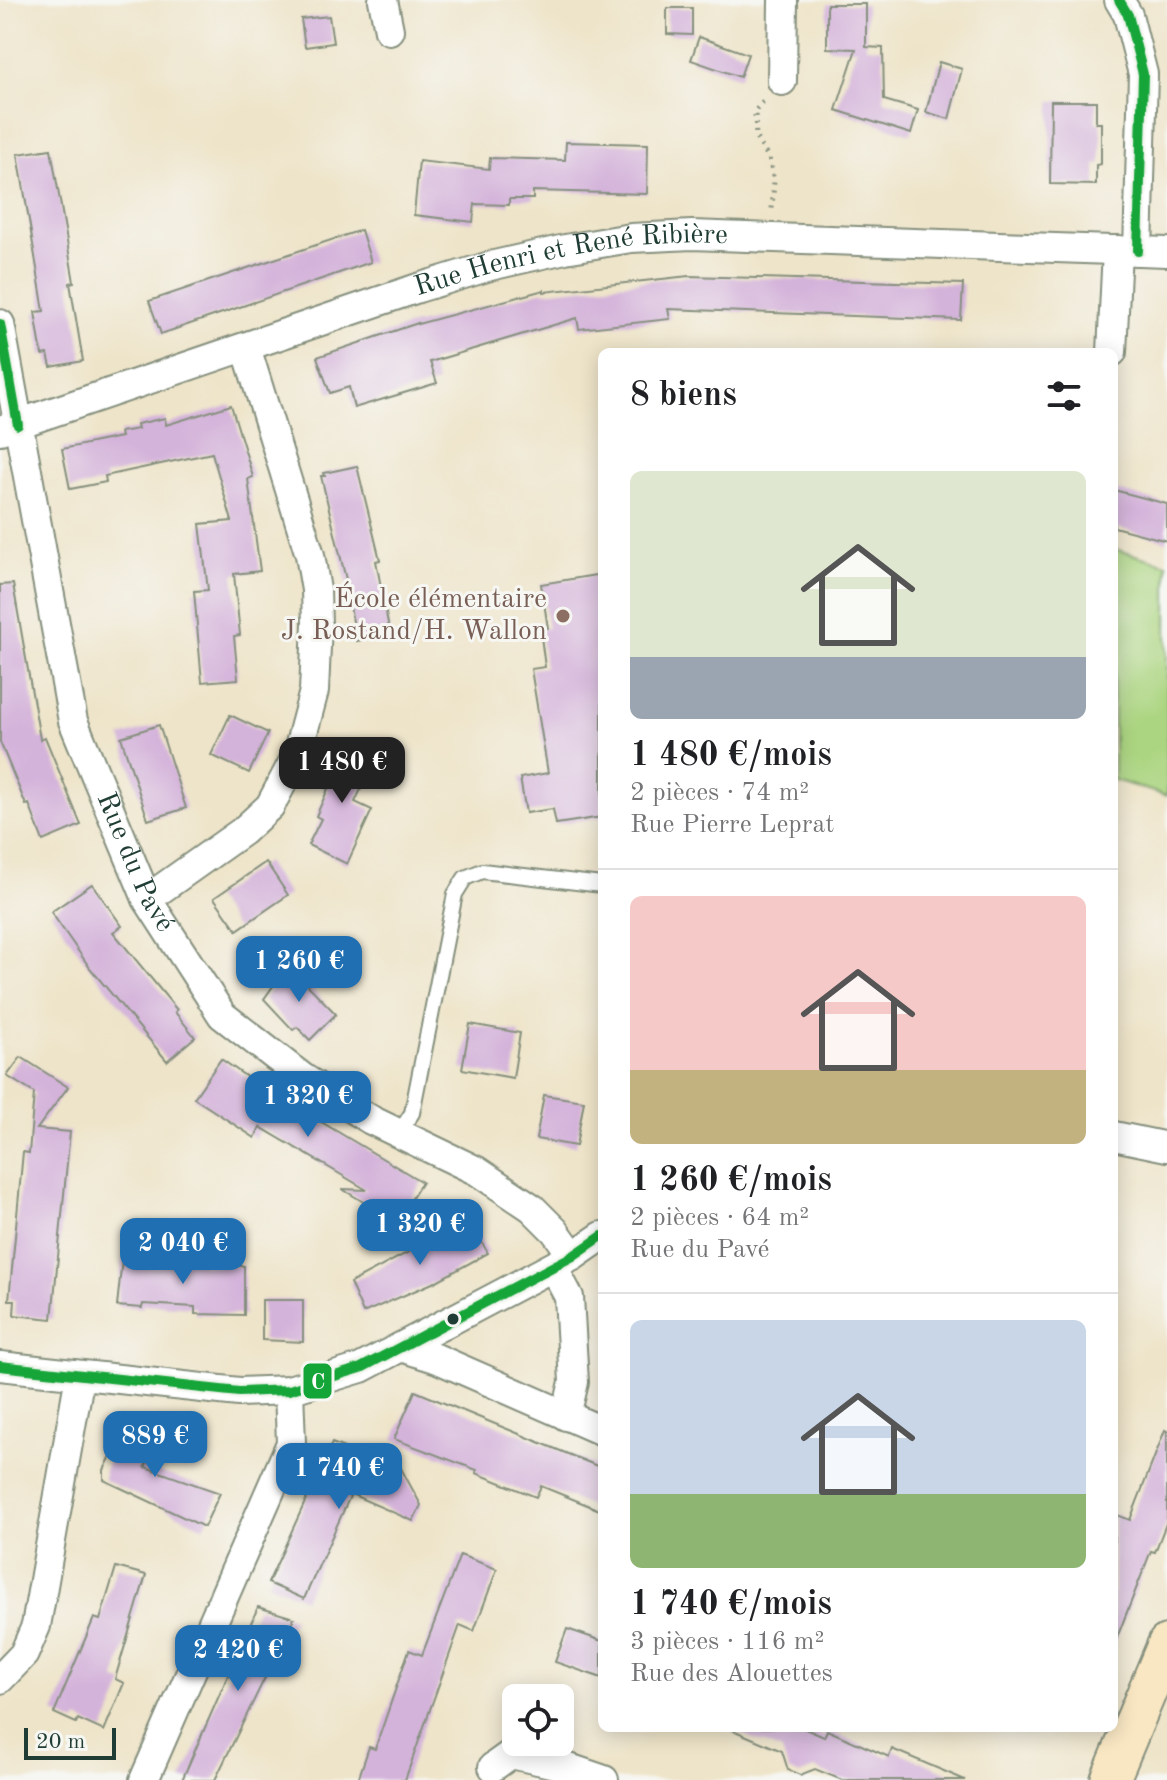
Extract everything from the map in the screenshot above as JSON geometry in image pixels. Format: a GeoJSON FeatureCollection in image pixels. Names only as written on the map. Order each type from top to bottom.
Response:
{"type":"FeatureCollection","features":[{"type":"Feature","properties":{"kind":"street"},"geometry":{"type":"LineString","coordinates":[[383,0],[389,30]]}},
{"type":"Feature","properties":{"kind":"street"},"geometry":{"type":"LineString","coordinates":[[782,81],[783,0]]}},
{"type":"Feature","properties":{"kind":"street"},"geometry":{"type":"LineString","coordinates":[[1113,348],[1128,251],[1143,74],[1128,15],[1119,0]]}},
{"type":"Feature","properties":{"kind":"street","name":"Rue Henri et René Ribière"},"geometry":{"type":"LineString","coordinates":[[9,428],[490,266],[631,238],[692,235],[1167,252]]}},
{"type":"Feature","properties":{"kind":"street","name":"Rue du Pavé"},"geometry":{"type":"LineString","coordinates":[[0,324],[9,428],[73,721],[147,899],[222,1015],[303,1078],[371,1120],[477,1171],[532,1208],[555,1231],[569,1297],[574,1382],[566,1416]]}},
{"type":"Feature","properties":{"kind":"street"},"geometry":{"type":"LineString","coordinates":[[147,899],[243,831],[270,806],[297,755],[314,691],[316,590],[310,555],[246,347]]}},
{"type":"Feature","properties":{"kind":"street"},"geometry":{"type":"LineString","coordinates":[[1118,1137],[1167,1147]]}},
{"type":"Feature","properties":{"kind":"street"},"geometry":{"type":"LineString","coordinates":[[0,1366],[239,1392],[289,1390],[361,1368],[563,1262],[598,1239]]}},
{"type":"Feature","properties":{"kind":"street"},"geometry":{"type":"LineString","coordinates":[[401,1347],[438,1359],[598,1429]]}},
{"type":"Feature","properties":{"kind":"street"},"geometry":{"type":"LineString","coordinates":[[0,1679],[24,1654],[36,1626],[80,1375]]}},
{"type":"Feature","properties":{"kind":"street"},"geometry":{"type":"LineString","coordinates":[[144,1780],[291,1443],[289,1390]]}},
{"type":"Feature","properties":{"kind":"street"},"geometry":{"type":"LineString","coordinates":[[1110,1780],[1167,1644]]}},
{"type":"Feature","properties":{"kind":"street"},"geometry":{"type":"LineString","coordinates":[[493,1767],[511,1754],[560,1765],[604,1780]]}},
{"type":"Feature","properties":{"kind":"lane"},"geometry":{"type":"LineString","coordinates":[[399,1133],[412,1113],[455,894],[465,878],[482,871],[598,885]]}},
{"type":"Feature","properties":{"kind":"path"},"geometry":{"type":"LineString","coordinates":[[765,237],[774,181],[769,158],[756,138],[755,111],[782,81]]}},
{"type":"Feature","properties":{"kind":"green space"},"geometry":{"type":"Polygon","coordinates":[[[1118,550],[1167,564],[1167,796],[1118,781],[1118,550]]]}},
{"type":"Feature","properties":{"kind":"building"},"geometry":{"type":"Polygon","coordinates":[[[827,4],[866,4],[866,47],[883,48],[884,100],[918,110],[911,134],[836,110],[856,49],[827,48],[827,4]]]}},
{"type":"Feature","properties":{"kind":"building"},"geometry":{"type":"Polygon","coordinates":[[[667,8],[692,8],[692,35],[667,34],[667,8]]]}},
{"type":"Feature","properties":{"kind":"building"},"geometry":{"type":"Polygon","coordinates":[[[329,16],[333,43],[305,47],[301,19],[329,16]]]}},
{"type":"Feature","properties":{"kind":"building"},"geometry":{"type":"Polygon","coordinates":[[[699,37],[748,54],[740,77],[691,60],[699,37]]]}},
{"type":"Feature","properties":{"kind":"building"},"geometry":{"type":"Polygon","coordinates":[[[939,62],[962,69],[949,119],[926,112],[939,62]]]}},
{"type":"Feature","properties":{"kind":"building"},"geometry":{"type":"Polygon","coordinates":[[[1051,101],[1096,101],[1096,123],[1101,123],[1101,164],[1096,165],[1096,185],[1050,184],[1051,101]]]}},
{"type":"Feature","properties":{"kind":"building"},"geometry":{"type":"Polygon","coordinates":[[[566,142],[648,144],[647,194],[533,191],[533,199],[509,199],[509,205],[475,204],[473,222],[414,215],[419,161],[489,169],[490,158],[565,160],[566,142]]]}},
{"type":"Feature","properties":{"kind":"building"},"geometry":{"type":"Polygon","coordinates":[[[51,149],[74,282],[70,283],[83,361],[51,367],[48,354],[42,355],[35,312],[44,311],[18,154],[51,149]]]}},
{"type":"Feature","properties":{"kind":"building"},"geometry":{"type":"Polygon","coordinates":[[[361,230],[371,262],[161,334],[149,301],[361,230]]]}},
{"type":"Feature","properties":{"kind":"building"},"geometry":{"type":"Polygon","coordinates":[[[689,276],[963,284],[961,320],[668,309],[670,319],[579,329],[577,318],[430,362],[437,383],[354,408],[349,387],[330,393],[317,357],[418,323],[544,290],[689,276]]]}},
{"type":"Feature","properties":{"kind":"building"},"geometry":{"type":"Polygon","coordinates":[[[231,405],[253,477],[248,479],[260,571],[234,574],[240,635],[234,636],[238,679],[202,682],[194,591],[208,590],[200,524],[232,521],[212,453],[105,476],[106,482],[70,489],[62,449],[121,437],[120,432],[138,429],[137,424],[165,418],[166,425],[231,405]]]}},
{"type":"Feature","properties":{"kind":"building"},"geometry":{"type":"Polygon","coordinates":[[[357,466],[380,560],[376,561],[390,634],[357,641],[350,596],[321,476],[357,466]]]}},
{"type":"Feature","properties":{"kind":"building"},"geometry":{"type":"Polygon","coordinates":[[[1118,491],[1167,504],[1167,541],[1118,528],[1118,491]]]}},
{"type":"Feature","properties":{"kind":"building"},"geometry":{"type":"Polygon","coordinates":[[[598,575],[598,818],[556,824],[553,809],[526,813],[520,778],[548,773],[531,669],[545,667],[540,629],[548,628],[541,584],[598,575]]]}},
{"type":"Feature","properties":{"kind":"building"},"geometry":{"type":"Polygon","coordinates":[[[13,584],[40,739],[45,737],[81,825],[43,841],[0,742],[0,585],[13,584]]]}},
{"type":"Feature","properties":{"kind":"building"},"geometry":{"type":"Polygon","coordinates":[[[230,715],[268,733],[249,773],[211,755],[230,715]]]}},
{"type":"Feature","properties":{"kind":"building"},"geometry":{"type":"Polygon","coordinates":[[[159,725],[186,808],[148,820],[121,737],[159,725]]]}},
{"type":"Feature","properties":{"kind":"building"},"geometry":{"type":"Polygon","coordinates":[[[336,744],[374,761],[355,802],[372,810],[347,864],[308,845],[321,819],[316,816],[328,789],[318,784],[336,744]]]}},
{"type":"Feature","properties":{"kind":"building"},"geometry":{"type":"Polygon","coordinates":[[[266,862],[288,895],[237,930],[214,898],[266,862]]]}},
{"type":"Feature","properties":{"kind":"building"},"geometry":{"type":"Polygon","coordinates":[[[92,884],[122,926],[113,932],[177,1010],[175,1012],[195,1037],[167,1061],[90,968],[51,912],[92,884]]]}},
{"type":"Feature","properties":{"kind":"building"},"geometry":{"type":"Polygon","coordinates":[[[288,965],[336,1014],[310,1040],[297,1027],[293,1030],[264,999],[288,965]]]}},
{"type":"Feature","properties":{"kind":"building"},"geometry":{"type":"Polygon","coordinates":[[[470,1024],[520,1033],[513,1078],[462,1069],[470,1024]]]}},
{"type":"Feature","properties":{"kind":"building"},"geometry":{"type":"Polygon","coordinates":[[[21,1057],[68,1087],[37,1129],[70,1132],[52,1319],[14,1315],[15,1300],[9,1300],[23,1152],[29,1153],[34,1093],[7,1076],[21,1057]]]}},
{"type":"Feature","properties":{"kind":"building"},"geometry":{"type":"Polygon","coordinates":[[[221,1059],[294,1110],[296,1107],[422,1182],[397,1222],[342,1189],[367,1190],[260,1127],[255,1138],[194,1098],[221,1059]]]}},
{"type":"Feature","properties":{"kind":"building"},"geometry":{"type":"Polygon","coordinates":[[[544,1095],[584,1101],[576,1146],[536,1139],[544,1095]]]}},
{"type":"Feature","properties":{"kind":"building"},"geometry":{"type":"Polygon","coordinates":[[[469,1220],[488,1253],[435,1282],[363,1313],[350,1283],[469,1220]]]}},
{"type":"Feature","properties":{"kind":"building"},"geometry":{"type":"Polygon","coordinates":[[[196,1255],[203,1265],[244,1266],[244,1315],[195,1314],[195,1307],[117,1306],[122,1259],[180,1265],[196,1255]]]}},
{"type":"Feature","properties":{"kind":"building"},"geometry":{"type":"Polygon","coordinates":[[[262,1300],[303,1300],[303,1342],[262,1340],[262,1300]]]}},
{"type":"Feature","properties":{"kind":"building"},"geometry":{"type":"Polygon","coordinates":[[[415,1391],[598,1466],[598,1509],[541,1486],[536,1497],[476,1473],[477,1470],[394,1439],[415,1391]]]}},
{"type":"Feature","properties":{"kind":"building"},"geometry":{"type":"Polygon","coordinates":[[[124,1423],[158,1439],[145,1467],[220,1493],[204,1527],[104,1480],[104,1470],[115,1448],[112,1447],[124,1423]]]}},
{"type":"Feature","properties":{"kind":"building"},"geometry":{"type":"Polygon","coordinates":[[[1165,1430],[1167,1521],[1155,1552],[1151,1551],[1118,1635],[1118,1516],[1130,1520],[1165,1430]]]}},
{"type":"Feature","properties":{"kind":"building"},"geometry":{"type":"Polygon","coordinates":[[[332,1443],[383,1464],[390,1448],[421,1505],[413,1521],[351,1494],[304,1599],[268,1583],[332,1443]]]}},
{"type":"Feature","properties":{"kind":"building"},"geometry":{"type":"Polygon","coordinates":[[[460,1555],[497,1569],[474,1631],[460,1625],[405,1780],[358,1780],[369,1747],[375,1749],[409,1650],[422,1655],[460,1555]]]}},
{"type":"Feature","properties":{"kind":"building"},"geometry":{"type":"Polygon","coordinates":[[[116,1567],[146,1575],[115,1679],[124,1683],[104,1731],[78,1719],[76,1723],[54,1713],[94,1618],[100,1620],[116,1567]]]}},
{"type":"Feature","properties":{"kind":"building"},"geometry":{"type":"Polygon","coordinates":[[[258,1607],[294,1618],[215,1780],[182,1780],[258,1607]]]}},
{"type":"Feature","properties":{"kind":"building"},"geometry":{"type":"Polygon","coordinates":[[[567,1629],[598,1640],[598,1677],[555,1662],[567,1629]]]}},
{"type":"Feature","properties":{"kind":"building"},"geometry":{"type":"Polygon","coordinates":[[[737,1732],[812,1732],[824,1737],[826,1732],[832,1732],[889,1757],[892,1749],[965,1780],[842,1780],[815,1769],[800,1775],[788,1770],[782,1751],[737,1732]]]}},
{"type":"Feature","properties":{"kind":"transit line","name":"C"},"geometry":{"type":"LineString","coordinates":[[1119,0],[1128,15],[1143,74],[1138,251]]}},
{"type":"Feature","properties":{"kind":"transit line","name":"C"},"geometry":{"type":"LineString","coordinates":[[0,324],[18,425]]}},
{"type":"Feature","properties":{"kind":"transit line","name":"C"},"geometry":{"type":"LineString","coordinates":[[0,1366],[239,1392],[289,1390],[361,1368],[573,1256],[598,1239]]}},
{"type":"Feature","properties":{"kind":"place","name":"École élémentaire J. Rostand/H. Wallon"},"geometry":{"type":"Point","coordinates":[563,616]}}]}
